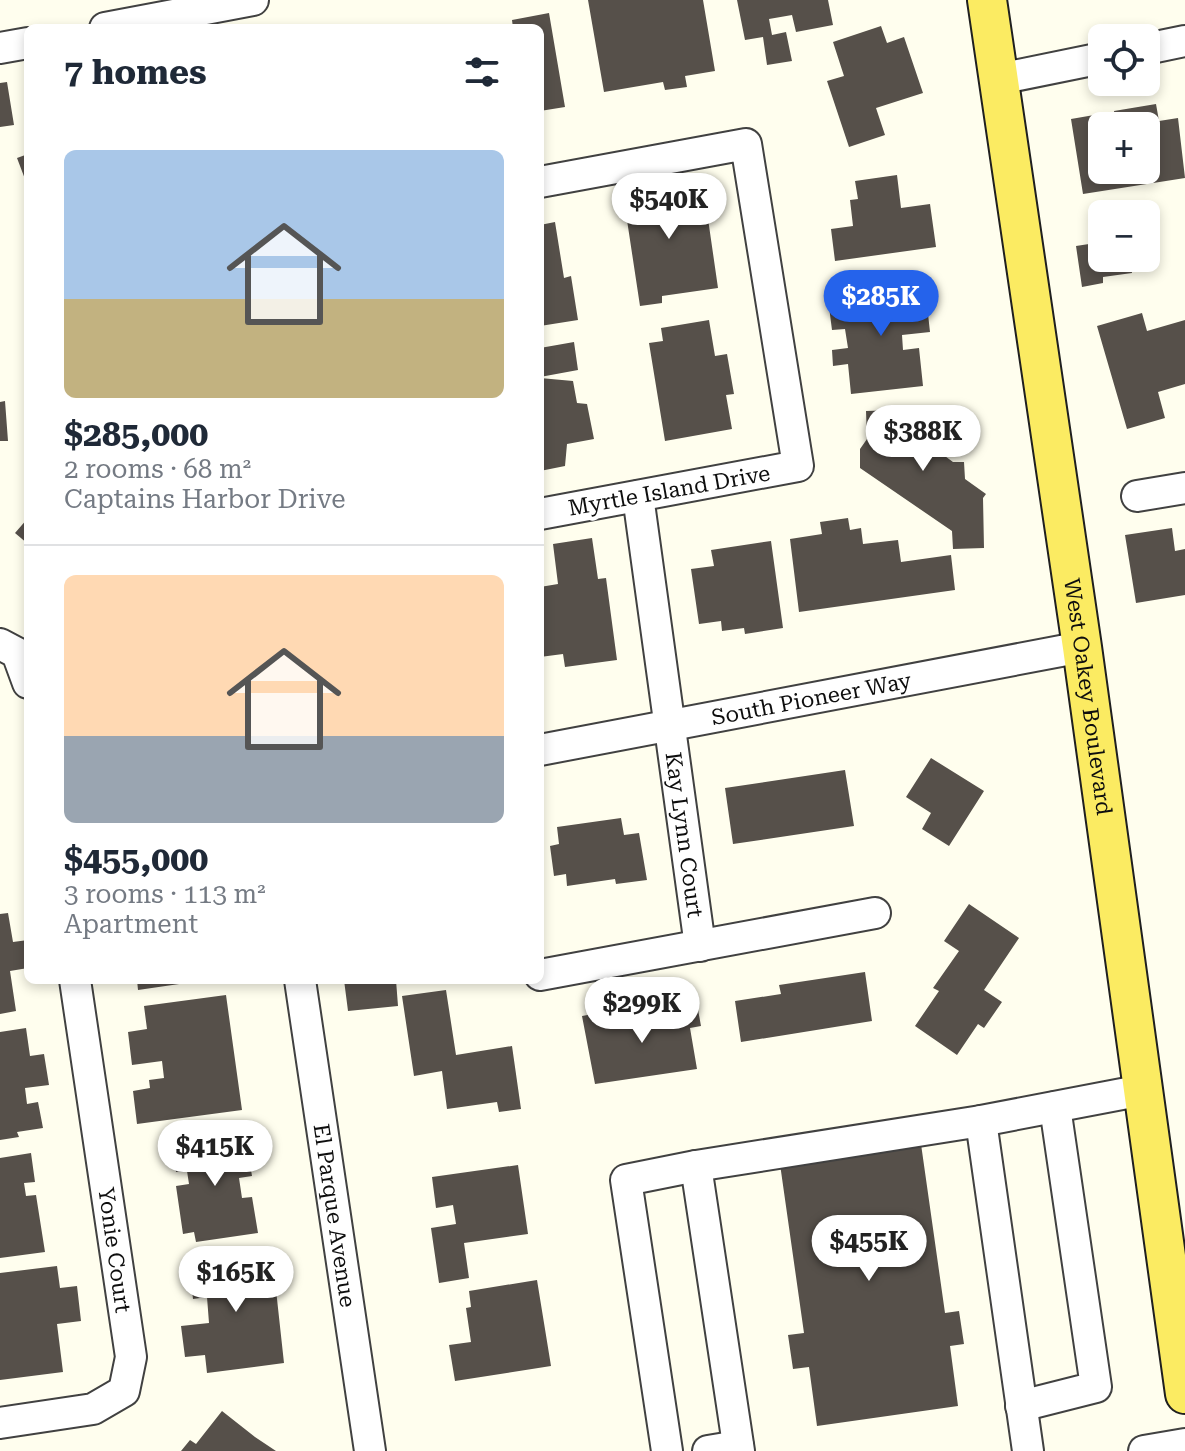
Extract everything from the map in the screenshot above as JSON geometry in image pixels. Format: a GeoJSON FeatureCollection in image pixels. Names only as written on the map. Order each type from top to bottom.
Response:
{"type":"FeatureCollection","features":[{"type":"Feature","properties":{"kind":"main road","name":"West Oakey Boulevard"},"geometry":{"type":"LineString","coordinates":[[987,0],[1082,647],[1185,1394]]}},
{"type":"Feature","properties":{"kind":"street"},"geometry":{"type":"LineString","coordinates":[[122,24],[253,0]]}},
{"type":"Feature","properties":{"kind":"street"},"geometry":{"type":"LineString","coordinates":[[1160,46],[1185,41]]}},
{"type":"Feature","properties":{"kind":"street"},"geometry":{"type":"LineString","coordinates":[[0,48],[24,44]]}},
{"type":"Feature","properties":{"kind":"street"},"geometry":{"type":"LineString","coordinates":[[999,79],[1088,61]]}},
{"type":"Feature","properties":{"kind":"street","name":"Myrtle Island Drive"},"geometry":{"type":"LineString","coordinates":[[544,181],[746,144],[798,466],[544,513]]}},
{"type":"Feature","properties":{"kind":"street"},"geometry":{"type":"LineString","coordinates":[[1137,496],[1185,488]]}},
{"type":"Feature","properties":{"kind":"street","name":"Kay Lynn Court"},"geometry":{"type":"LineString","coordinates":[[638,496],[700,946]]}},
{"type":"Feature","properties":{"kind":"street"},"geometry":{"type":"LineString","coordinates":[[0,644],[17,653],[24,672]]}},
{"type":"Feature","properties":{"kind":"street","name":"South Pioneer Way"},"geometry":{"type":"LineString","coordinates":[[544,749],[1082,647]]}},
{"type":"Feature","properties":{"kind":"street","name":"Kay Lynn Court"},"geometry":{"type":"LineString","coordinates":[[544,974],[875,913]]}},
{"type":"Feature","properties":{"kind":"street","name":"Yonie Court"},"geometry":{"type":"LineString","coordinates":[[0,1423],[93,1409],[124,1391],[131,1357],[76,984]]}},
{"type":"Feature","properties":{"kind":"street","name":"El Parque Avenue"},"geometry":{"type":"LineString","coordinates":[[301,984],[370,1451]]}},
{"type":"Feature","properties":{"kind":"street"},"geometry":{"type":"LineString","coordinates":[[667,1451],[626,1180],[981,1121],[1143,1090]]}},
{"type":"Feature","properties":{"kind":"street"},"geometry":{"type":"LineString","coordinates":[[1021,1406],[1096,1387],[1055,1107]]}},
{"type":"Feature","properties":{"kind":"street"},"geometry":{"type":"LineString","coordinates":[[981,1121],[1028,1451]]}},
{"type":"Feature","properties":{"kind":"street"},"geometry":{"type":"LineString","coordinates":[[696,1166],[738,1448],[708,1451]]}},
{"type":"Feature","properties":{"kind":"street"},"geometry":{"type":"LineString","coordinates":[[1144,1451],[1185,1444]]}},
{"type":"Feature","properties":{"kind":"building"},"geometry":{"type":"Polygon","coordinates":[[[588,0],[703,0],[715,71],[685,76],[687,87],[665,90],[663,82],[604,92],[588,0]]]}},
{"type":"Feature","properties":{"kind":"building"},"geometry":{"type":"Polygon","coordinates":[[[737,0],[828,0],[833,25],[796,32],[792,15],[769,19],[772,35],[786,32],[792,61],[767,65],[763,37],[745,40],[737,0]]]}},
{"type":"Feature","properties":{"kind":"building"},"geometry":{"type":"Polygon","coordinates":[[[549,13],[565,107],[544,110],[544,24],[512,24],[512,20],[549,13]]]}},
{"type":"Feature","properties":{"kind":"building"},"geometry":{"type":"Polygon","coordinates":[[[881,26],[887,43],[904,37],[923,93],[876,108],[885,135],[849,147],[827,81],[844,76],[833,42],[881,26]]]}},
{"type":"Feature","properties":{"kind":"building"},"geometry":{"type":"Polygon","coordinates":[[[7,82],[14,125],[0,127],[0,83],[7,82]]]}},
{"type":"Feature","properties":{"kind":"building"},"geometry":{"type":"Polygon","coordinates":[[[1156,104],[1157,112],[1114,112],[1156,104]]]}},
{"type":"Feature","properties":{"kind":"building"},"geometry":{"type":"Polygon","coordinates":[[[1088,116],[1088,184],[1147,184],[1083,194],[1071,119],[1088,116]]]}},
{"type":"Feature","properties":{"kind":"building"},"geometry":{"type":"Polygon","coordinates":[[[1178,118],[1185,178],[1160,182],[1160,121],[1178,118]]]}},
{"type":"Feature","properties":{"kind":"building"},"geometry":{"type":"Polygon","coordinates":[[[24,155],[24,176],[17,158],[24,155]]]}},
{"type":"Feature","properties":{"kind":"building"},"geometry":{"type":"Polygon","coordinates":[[[897,175],[901,208],[930,204],[936,247],[835,261],[831,229],[853,226],[850,200],[858,199],[855,181],[897,175]]]}},
{"type":"Feature","properties":{"kind":"building"},"geometry":{"type":"Polygon","coordinates":[[[670,180],[673,196],[704,191],[718,288],[662,296],[662,303],[640,306],[622,187],[670,180]]]}},
{"type":"Feature","properties":{"kind":"building"},"geometry":{"type":"Polygon","coordinates":[[[555,222],[564,278],[571,276],[578,320],[544,325],[544,224],[555,222]]]}},
{"type":"Feature","properties":{"kind":"building"},"geometry":{"type":"Polygon","coordinates":[[[1088,244],[1088,272],[1132,273],[1103,277],[1103,283],[1082,287],[1076,246],[1088,244]]]}},
{"type":"Feature","properties":{"kind":"building"},"geometry":{"type":"Polygon","coordinates":[[[925,287],[930,332],[902,335],[903,350],[919,348],[923,386],[851,394],[848,364],[833,366],[832,350],[848,348],[845,329],[832,330],[828,299],[925,287]]]}},
{"type":"Feature","properties":{"kind":"building"},"geometry":{"type":"Polygon","coordinates":[[[1142,313],[1147,331],[1185,320],[1185,384],[1158,392],[1165,418],[1127,429],[1097,326],[1142,313]]]}},
{"type":"Feature","properties":{"kind":"building"},"geometry":{"type":"Polygon","coordinates":[[[709,320],[715,356],[727,354],[734,394],[726,395],[732,429],[665,441],[649,343],[663,341],[661,328],[709,320]]]}},
{"type":"Feature","properties":{"kind":"building"},"geometry":{"type":"Polygon","coordinates":[[[574,342],[578,370],[544,376],[544,347],[574,342]]]}},
{"type":"Feature","properties":{"kind":"building"},"geometry":{"type":"Polygon","coordinates":[[[544,378],[573,381],[577,403],[587,404],[594,439],[567,444],[565,466],[544,470],[544,378]]]}},
{"type":"Feature","properties":{"kind":"building"},"geometry":{"type":"Polygon","coordinates":[[[5,401],[8,441],[0,441],[0,402],[5,401]]]}},
{"type":"Feature","properties":{"kind":"building"},"geometry":{"type":"Polygon","coordinates":[[[930,409],[930,435],[920,449],[934,448],[953,462],[964,462],[965,479],[986,494],[983,498],[984,548],[953,549],[952,531],[860,468],[860,449],[867,439],[866,411],[930,409]]]}},
{"type":"Feature","properties":{"kind":"building"},"geometry":{"type":"Polygon","coordinates":[[[848,518],[850,530],[861,528],[863,544],[898,540],[901,562],[951,555],[955,590],[799,612],[790,539],[822,534],[820,522],[848,518]]]}},
{"type":"Feature","properties":{"kind":"building"},"geometry":{"type":"Polygon","coordinates":[[[24,523],[24,541],[15,533],[24,523]]]}},
{"type":"Feature","properties":{"kind":"building"},"geometry":{"type":"Polygon","coordinates":[[[1172,528],[1175,551],[1185,549],[1185,595],[1136,603],[1125,535],[1172,528]]]}},
{"type":"Feature","properties":{"kind":"building"},"geometry":{"type":"Polygon","coordinates":[[[592,538],[598,579],[606,578],[617,660],[565,667],[563,654],[544,656],[544,586],[558,584],[553,544],[592,538]]]}},
{"type":"Feature","properties":{"kind":"building"},"geometry":{"type":"Polygon","coordinates":[[[771,541],[783,628],[745,634],[744,628],[722,631],[721,621],[699,624],[691,569],[714,566],[711,550],[771,541]]]}},
{"type":"Feature","properties":{"kind":"building"},"geometry":{"type":"Polygon","coordinates":[[[931,758],[984,791],[949,846],[922,829],[931,813],[906,797],[931,758]]]}},
{"type":"Feature","properties":{"kind":"building"},"geometry":{"type":"Polygon","coordinates":[[[845,770],[854,826],[733,844],[725,788],[845,770]]]}},
{"type":"Feature","properties":{"kind":"building"},"geometry":{"type":"Polygon","coordinates":[[[621,818],[624,835],[639,833],[647,880],[616,884],[615,879],[567,886],[566,874],[554,876],[550,846],[559,844],[557,827],[621,818]]]}},
{"type":"Feature","properties":{"kind":"building"},"geometry":{"type":"Polygon","coordinates":[[[969,904],[1019,938],[984,990],[1002,1002],[984,1028],[978,1024],[957,1055],[915,1026],[939,991],[933,988],[959,951],[944,941],[969,904]]]}},
{"type":"Feature","properties":{"kind":"building"},"geometry":{"type":"Polygon","coordinates":[[[8,913],[13,942],[24,941],[24,969],[10,971],[16,1011],[0,1014],[0,914],[8,913]]]}},
{"type":"Feature","properties":{"kind":"building"},"geometry":{"type":"Polygon","coordinates":[[[865,972],[872,1021],[741,1042],[735,1001],[781,994],[779,985],[865,972]]]}},
{"type":"Feature","properties":{"kind":"building"},"geometry":{"type":"Polygon","coordinates":[[[137,984],[179,984],[138,990],[137,984]]]}},
{"type":"Feature","properties":{"kind":"building"},"geometry":{"type":"Polygon","coordinates":[[[345,984],[396,984],[398,1006],[348,1011],[345,984]]]}},
{"type":"Feature","properties":{"kind":"building"},"geometry":{"type":"Polygon","coordinates":[[[446,990],[456,1055],[512,1046],[521,1109],[499,1112],[497,1102],[447,1109],[442,1071],[414,1076],[402,996],[446,990]]]}},
{"type":"Feature","properties":{"kind":"building"},"geometry":{"type":"Polygon","coordinates":[[[226,995],[242,1110],[137,1124],[133,1091],[150,1088],[149,1080],[164,1078],[162,1061],[132,1065],[128,1032],[147,1029],[144,1006],[226,995]]]}},
{"type":"Feature","properties":{"kind":"building"},"geometry":{"type":"Polygon","coordinates":[[[697,1004],[701,1026],[690,1028],[697,1069],[595,1084],[582,1016],[604,1012],[607,1026],[661,1016],[661,1010],[697,1004]]]}},
{"type":"Feature","properties":{"kind":"building"},"geometry":{"type":"Polygon","coordinates":[[[26,1028],[30,1056],[44,1054],[49,1085],[25,1088],[27,1104],[38,1102],[43,1128],[17,1132],[19,1137],[0,1140],[0,1032],[26,1028]]]}},
{"type":"Feature","properties":{"kind":"building"},"geometry":{"type":"Polygon","coordinates":[[[245,1133],[252,1176],[239,1178],[242,1198],[252,1197],[258,1233],[196,1242],[194,1232],[183,1234],[176,1186],[189,1184],[187,1171],[176,1172],[172,1143],[245,1133]]]}},
{"type":"Feature","properties":{"kind":"building"},"geometry":{"type":"Polygon","coordinates":[[[920,1137],[945,1313],[959,1311],[964,1344],[950,1346],[958,1406],[817,1426],[809,1367],[793,1369],[788,1335],[804,1333],[779,1157],[920,1137]]]}},
{"type":"Feature","properties":{"kind":"building"},"geometry":{"type":"Polygon","coordinates":[[[31,1153],[35,1182],[24,1183],[26,1196],[36,1195],[45,1252],[0,1258],[0,1158],[31,1153]]]}},
{"type":"Feature","properties":{"kind":"building"},"geometry":{"type":"Polygon","coordinates":[[[518,1165],[528,1234],[464,1243],[469,1278],[439,1283],[431,1228],[456,1224],[453,1205],[436,1208],[432,1177],[518,1165]]]}},
{"type":"Feature","properties":{"kind":"building"},"geometry":{"type":"Polygon","coordinates":[[[272,1253],[284,1363],[207,1373],[205,1355],[185,1357],[181,1326],[209,1323],[207,1297],[193,1299],[189,1263],[272,1253]]]}},
{"type":"Feature","properties":{"kind":"building"},"geometry":{"type":"Polygon","coordinates":[[[57,1266],[60,1288],[77,1286],[81,1321],[57,1324],[63,1372],[0,1380],[0,1273],[57,1266]]]}},
{"type":"Feature","properties":{"kind":"building"},"geometry":{"type":"Polygon","coordinates":[[[537,1280],[551,1366],[455,1381],[449,1345],[471,1342],[466,1308],[471,1307],[469,1291],[537,1280]]]}},
{"type":"Feature","properties":{"kind":"building"},"geometry":{"type":"Polygon","coordinates":[[[222,1411],[276,1451],[181,1451],[190,1440],[196,1444],[222,1411]]]}}]}
